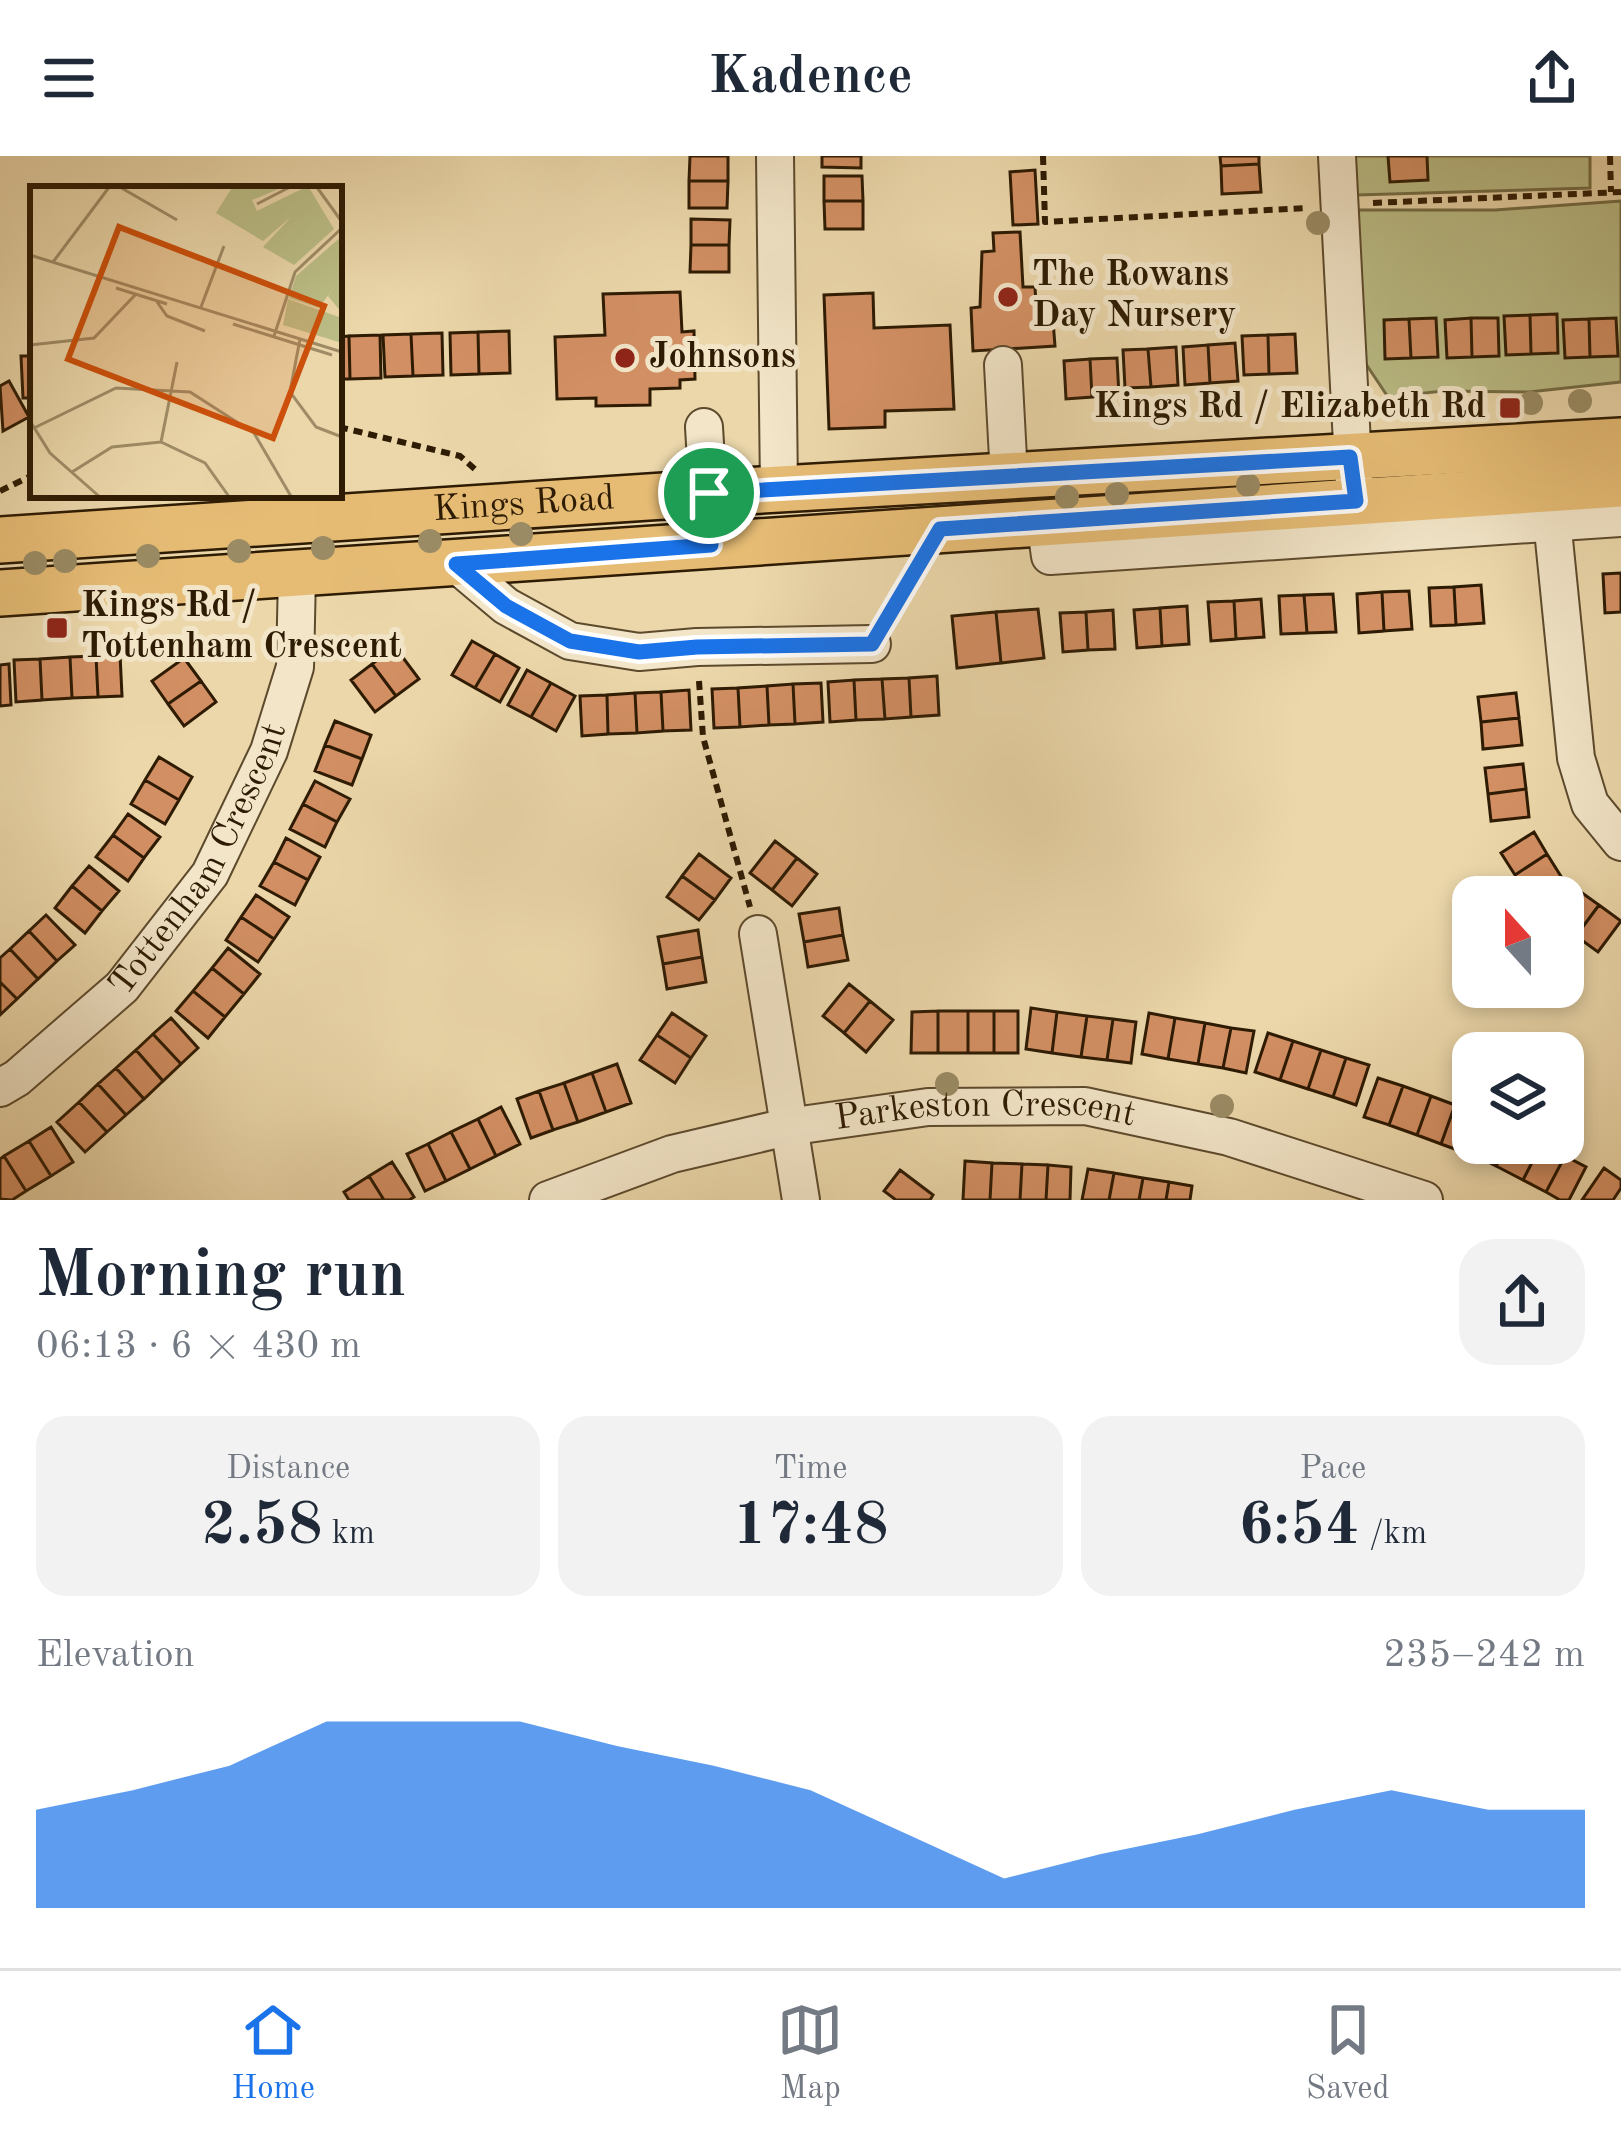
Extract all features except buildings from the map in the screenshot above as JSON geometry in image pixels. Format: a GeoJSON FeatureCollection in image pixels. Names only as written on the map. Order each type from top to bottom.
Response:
{"type":"FeatureCollection","features":[{"type":"Feature","properties":{"kind":"main road","name":"Kings Road"},"geometry":{"type":"LineString","coordinates":[[1549,485],[1621,440]]}},
{"type":"Feature","properties":{"kind":"main road","name":"Kings Road"},"geometry":{"type":"LineString","coordinates":[[0,540],[1010,477],[1621,484]]}},
{"type":"Feature","properties":{"kind":"main road","name":"Kings Road"},"geometry":{"type":"LineString","coordinates":[[0,593],[1046,521],[1353,479]]}},
{"type":"Feature","properties":{"kind":"street"},"geometry":{"type":"LineString","coordinates":[[775,156],[779,489]]}},
{"type":"Feature","properties":{"kind":"street"},"geometry":{"type":"LineString","coordinates":[[1337,156],[1353,479]]}},
{"type":"Feature","properties":{"kind":"street"},"geometry":{"type":"LineString","coordinates":[[1003,365],[1010,477]]}},
{"type":"Feature","properties":{"kind":"street"},"geometry":{"type":"LineString","coordinates":[[704,427],[711,545]]}},
{"type":"Feature","properties":{"kind":"street"},"geometry":{"type":"LineString","coordinates":[[1549,485],[1576,758],[1590,804],[1621,842]]}},
{"type":"Feature","properties":{"kind":"street","name":"Kings Road"},"geometry":{"type":"LineString","coordinates":[[1046,521],[1050,556],[1549,485],[1621,518]]}},
{"type":"Feature","properties":{"kind":"street","name":"Kings Road"},"geometry":{"type":"LineString","coordinates":[[456,564],[506,606],[570,641],[639,652],[872,644]]}},
{"type":"Feature","properties":{"kind":"street","name":"Tottenham Crescent"},"geometry":{"type":"LineString","coordinates":[[0,1088],[122,987],[210,874],[269,752],[295,667],[297,575]]}},
{"type":"Feature","properties":{"kind":"street"},"geometry":{"type":"LineString","coordinates":[[758,934],[801,1200]]}},
{"type":"Feature","properties":{"kind":"street","name":"Parkeston Crescent"},"geometry":{"type":"LineString","coordinates":[[548,1200],[672,1154],[787,1127],[928,1107],[1085,1106],[1229,1137],[1424,1200]]}},
{"type":"Feature","properties":{"kind":"path"},"geometry":{"type":"LineString","coordinates":[[1043,156],[1046,222],[1616,192],[1610,156]]}},
{"type":"Feature","properties":{"kind":"path"},"geometry":{"type":"LineString","coordinates":[[342,428],[460,456]]}},
{"type":"Feature","properties":{"kind":"path"},"geometry":{"type":"LineString","coordinates":[[0,491],[30,476]]}},
{"type":"Feature","properties":{"kind":"path"},"geometry":{"type":"LineString","coordinates":[[872,644],[940,529]]}},
{"type":"Feature","properties":{"kind":"path"},"geometry":{"type":"LineString","coordinates":[[697,647],[703,737],[758,934]]}},
{"type":"Feature","properties":{"kind":"green space"},"geometry":{"type":"Polygon","coordinates":[[[1355,156],[1590,156],[1590,188],[1357,195],[1355,156]]]}},
{"type":"Feature","properties":{"kind":"green space"},"geometry":{"type":"Polygon","coordinates":[[[1621,201],[1621,382],[1529,392],[1443,391],[1388,397],[1362,358],[1354,210],[1495,210],[1621,201]]]}},
{"type":"Feature","properties":{"kind":"place","name":"The Rowans Day Nursery"},"geometry":{"type":"Point","coordinates":[1008,297]}},
{"type":"Feature","properties":{"kind":"place","name":"Johnsons"},"geometry":{"type":"Point","coordinates":[625,358]}},
{"type":"Feature","properties":{"kind":"place","name":"Kings Rd / Elizabeth Rd"},"geometry":{"type":"Point","coordinates":[1510,408]}},
{"type":"Feature","properties":{"kind":"place","name":"Kings Rd / Tottenham Crescent"},"geometry":{"type":"Point","coordinates":[57,628]}},
{"type":"Feature","properties":{"kind":"route"},"geometry":{"type":"LineString","coordinates":[[1350,457],[1356,501],[940,529],[872,644],[639,652],[570,641],[506,606],[456,564],[711,545],[709,493],[1350,457]]}}]}
